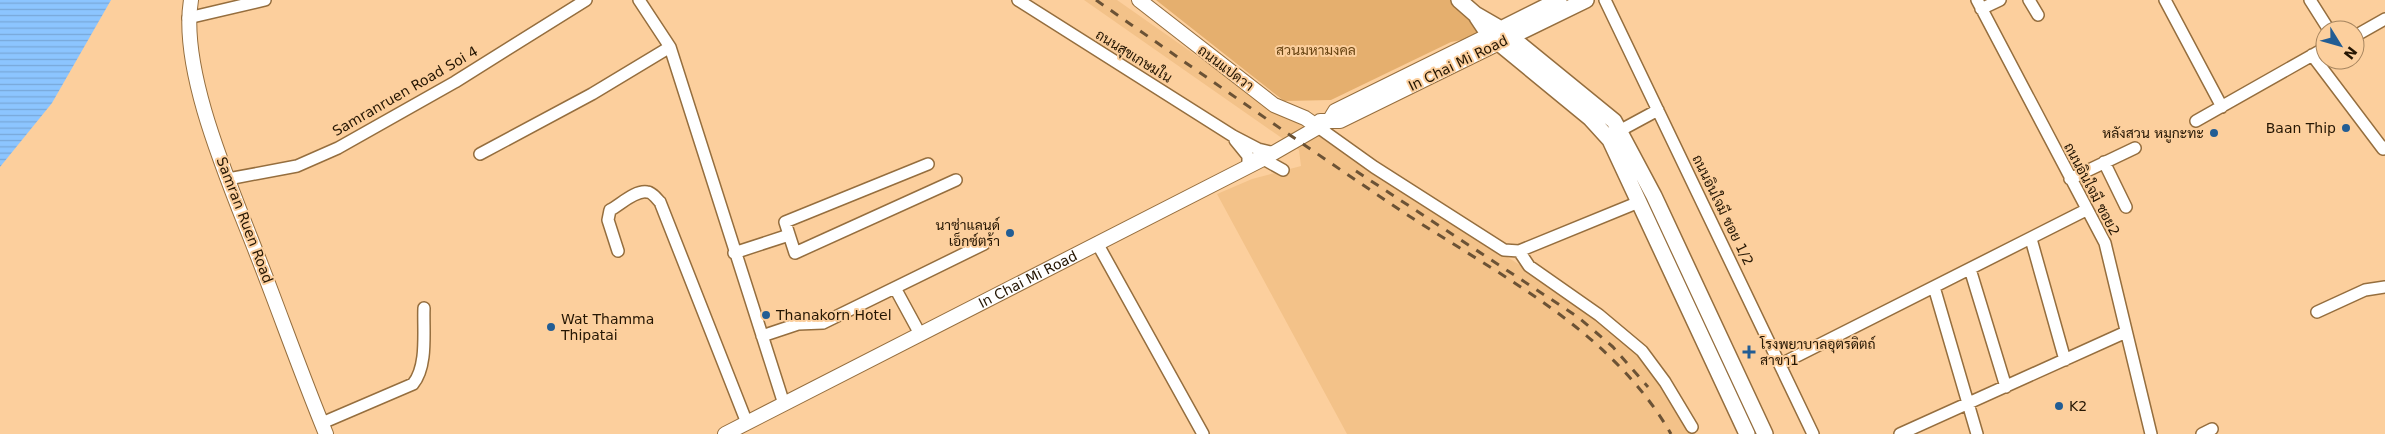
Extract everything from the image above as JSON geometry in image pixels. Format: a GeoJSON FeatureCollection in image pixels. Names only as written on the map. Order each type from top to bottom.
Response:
{"type":"FeatureCollection","features":[{"type":"Feature","properties":{"kind":"main road"},"geometry":{"type":"LineString","coordinates":[[1459,0],[1604,132],[1639,202],[1747,434]]}},
{"type":"Feature","properties":{"kind":"main road","name":"In Chai Mi Road"},"geometry":{"type":"LineString","coordinates":[[1500,36],[1559,0]]}},
{"type":"Feature","properties":{"kind":"main road","name":"In Chai Mi Road"},"geometry":{"type":"LineString","coordinates":[[1500,36],[1586,0]]}},
{"type":"Feature","properties":{"kind":"main road"},"geometry":{"type":"LineString","coordinates":[[1500,36],[1608,114],[1621,130],[1765,434]]}},
{"type":"Feature","properties":{"kind":"street","name":"Samran Ruen Road"},"geometry":{"type":"LineString","coordinates":[[191,0],[188,18],[197,83],[228,178],[324,428]]}},
{"type":"Feature","properties":{"kind":"street"},"geometry":{"type":"LineString","coordinates":[[188,18],[265,0]]}},
{"type":"Feature","properties":{"kind":"street","name":"Samranruen Road Soi 4"},"geometry":{"type":"LineString","coordinates":[[228,178],[297,166],[338,148],[455,82],[586,0]]}},
{"type":"Feature","properties":{"kind":"street"},"geometry":{"type":"LineString","coordinates":[[639,0],[670,48],[784,404]]}},
{"type":"Feature","properties":{"kind":"street","name":"ถนนสุขเกษมใน"},"geometry":{"type":"LineString","coordinates":[[1018,0],[1233,136],[1268,156],[1283,170]]}},
{"type":"Feature","properties":{"kind":"street","name":"ถนนแปดวา"},"geometry":{"type":"LineString","coordinates":[[1139,0],[1274,105],[1323,124]]}},
{"type":"Feature","properties":{"kind":"street","name":"ถนนอินใจมี ซอย 1/2"},"geometry":{"type":"LineString","coordinates":[[1605,0],[1813,434]]}},
{"type":"Feature","properties":{"kind":"street"},"geometry":{"type":"LineString","coordinates":[[1979,4],[2000,0]]}},
{"type":"Feature","properties":{"kind":"street"},"geometry":{"type":"LineString","coordinates":[[2029,0],[2038,15]]}},
{"type":"Feature","properties":{"kind":"street"},"geometry":{"type":"LineString","coordinates":[[2165,0],[2222,107]]}},
{"type":"Feature","properties":{"kind":"street"},"geometry":{"type":"LineString","coordinates":[[2310,0],[2323,20]]}},
{"type":"Feature","properties":{"kind":"street","name":"ถนนอินใจมี ซอย2"},"geometry":{"type":"LineString","coordinates":[[1979,4],[2105,243],[2151,434]]}},
{"type":"Feature","properties":{"kind":"street"},"geometry":{"type":"LineString","coordinates":[[2365,30],[2385,19]]}},
{"type":"Feature","properties":{"kind":"street","name":"In Chai Mi Road"},"geometry":{"type":"LineString","coordinates":[[725,434],[1268,156],[1323,124],[1340,121],[1500,36]]}},
{"type":"Feature","properties":{"kind":"street"},"geometry":{"type":"LineString","coordinates":[[480,154],[592,94],[670,48]]}},
{"type":"Feature","properties":{"kind":"street"},"geometry":{"type":"LineString","coordinates":[[2196,121],[2315,53]]}},
{"type":"Feature","properties":{"kind":"street"},"geometry":{"type":"LineString","coordinates":[[2312,55],[2383,149],[2385,148]]}},
{"type":"Feature","properties":{"kind":"street"},"geometry":{"type":"LineString","coordinates":[[1621,130],[1658,110]]}},
{"type":"Feature","properties":{"kind":"street"},"geometry":{"type":"LineString","coordinates":[[1302,116],[1306,127],[1304,136]]}},
{"type":"Feature","properties":{"kind":"street"},"geometry":{"type":"LineString","coordinates":[[1323,124],[1374,167],[1479,236],[1504,250],[1518,252],[1639,202]]}},
{"type":"Feature","properties":{"kind":"street","name":"ถนนสุขเกษมใน"},"geometry":{"type":"LineString","coordinates":[[1233,136],[1248,156],[1248,166]]}},
{"type":"Feature","properties":{"kind":"street"},"geometry":{"type":"LineString","coordinates":[[2070,179],[2135,148]]}},
{"type":"Feature","properties":{"kind":"street"},"geometry":{"type":"LineString","coordinates":[[2104,162],[2126,207]]}},
{"type":"Feature","properties":{"kind":"street"},"geometry":{"type":"LineString","coordinates":[[928,164],[786,222],[794,253],[956,180]]}},
{"type":"Feature","properties":{"kind":"street"},"geometry":{"type":"LineString","coordinates":[[618,251],[608,220],[610,210],[641,193],[647,192],[652,194],[660,202],[747,423]]}},
{"type":"Feature","properties":{"kind":"street"},"geometry":{"type":"LineString","coordinates":[[1781,364],[2086,210]]}},
{"type":"Feature","properties":{"kind":"street"},"geometry":{"type":"LineString","coordinates":[[734,252],[789,235]]}},
{"type":"Feature","properties":{"kind":"street"},"geometry":{"type":"LineString","coordinates":[[2031,239],[2065,360]]}},
{"type":"Feature","properties":{"kind":"street"},"geometry":{"type":"LineString","coordinates":[[762,336],[798,324],[823,323],[984,244]]}},
{"type":"Feature","properties":{"kind":"street"},"geometry":{"type":"LineString","coordinates":[[1097,244],[1203,434]]}},
{"type":"Feature","properties":{"kind":"street"},"geometry":{"type":"LineString","coordinates":[[1518,252],[1529,266],[1599,315],[1642,351],[1665,382],[1692,427]]}},
{"type":"Feature","properties":{"kind":"street"},"geometry":{"type":"LineString","coordinates":[[1970,269],[2006,387]]}},
{"type":"Feature","properties":{"kind":"street"},"geometry":{"type":"LineString","coordinates":[[2317,312],[2365,290],[2385,286]]}},
{"type":"Feature","properties":{"kind":"street"},"geometry":{"type":"LineString","coordinates":[[1934,287],[1977,434]]}},
{"type":"Feature","properties":{"kind":"street"},"geometry":{"type":"LineString","coordinates":[[894,288],[920,334]]}},
{"type":"Feature","properties":{"kind":"street"},"geometry":{"type":"LineString","coordinates":[[324,428],[413,384],[418,378],[422,364],[424,308]]}},
{"type":"Feature","properties":{"kind":"street"},"geometry":{"type":"LineString","coordinates":[[1900,434],[2126,332]]}},
{"type":"Feature","properties":{"kind":"shaded area"},"geometry":{"type":"Polygon","coordinates":[[[1084,0],[1117,0],[1234,82],[1548,283],[1603,322],[1642,358],[1692,434],[1347,434],[1217,194],[1252,179],[1301,166],[1299,150],[1084,0]]]}},
{"type":"Feature","properties":{"kind":"green space","name":"สวนมหามงคล"},"geometry":{"type":"Polygon","coordinates":[[[1156,0],[1450,0],[1489,35],[1451,42],[1331,100],[1284,101],[1156,0]]]}},
{"type":"Feature","properties":{"kind":"water"},"geometry":{"type":"Polygon","coordinates":[[[0,0],[111,0],[52,103],[0,167],[0,0]]]}},
{"type":"Feature","properties":{"kind":"railway"},"geometry":{"type":"LineString","coordinates":[[1096,0],[1246,105],[1397,208],[1511,281],[1584,333],[1616,363],[1646,397],[1671,434]]}},
{"type":"Feature","properties":{"kind":"railway"},"geometry":{"type":"LineString","coordinates":[[1356,171],[1578,317],[1613,347],[1648,387]]}},
{"type":"Feature","properties":{"kind":"place","name":"Baan Thip"},"geometry":{"type":"Point","coordinates":[2346,128]}},
{"type":"Feature","properties":{"kind":"place","name":"หลังสวน หมูกะทะ"},"geometry":{"type":"Point","coordinates":[2214,133]}},
{"type":"Feature","properties":{"kind":"place","name":"นาซ่าแลนด์ เอ็กซ์ตร้า"},"geometry":{"type":"Point","coordinates":[1010,233]}},
{"type":"Feature","properties":{"kind":"place","name":"Thanakorn Hotel"},"geometry":{"type":"Point","coordinates":[766,315]}},
{"type":"Feature","properties":{"kind":"place","name":"Wat Thamma Thipatai"},"geometry":{"type":"Point","coordinates":[551,327]}},
{"type":"Feature","properties":{"kind":"place","name":"โรงพยาบาลอุตรดิตถ์ สาขา1"},"geometry":{"type":"Point","coordinates":[1749,352]}},
{"type":"Feature","properties":{"kind":"place","name":"K2"},"geometry":{"type":"Point","coordinates":[2059,406]}}]}
